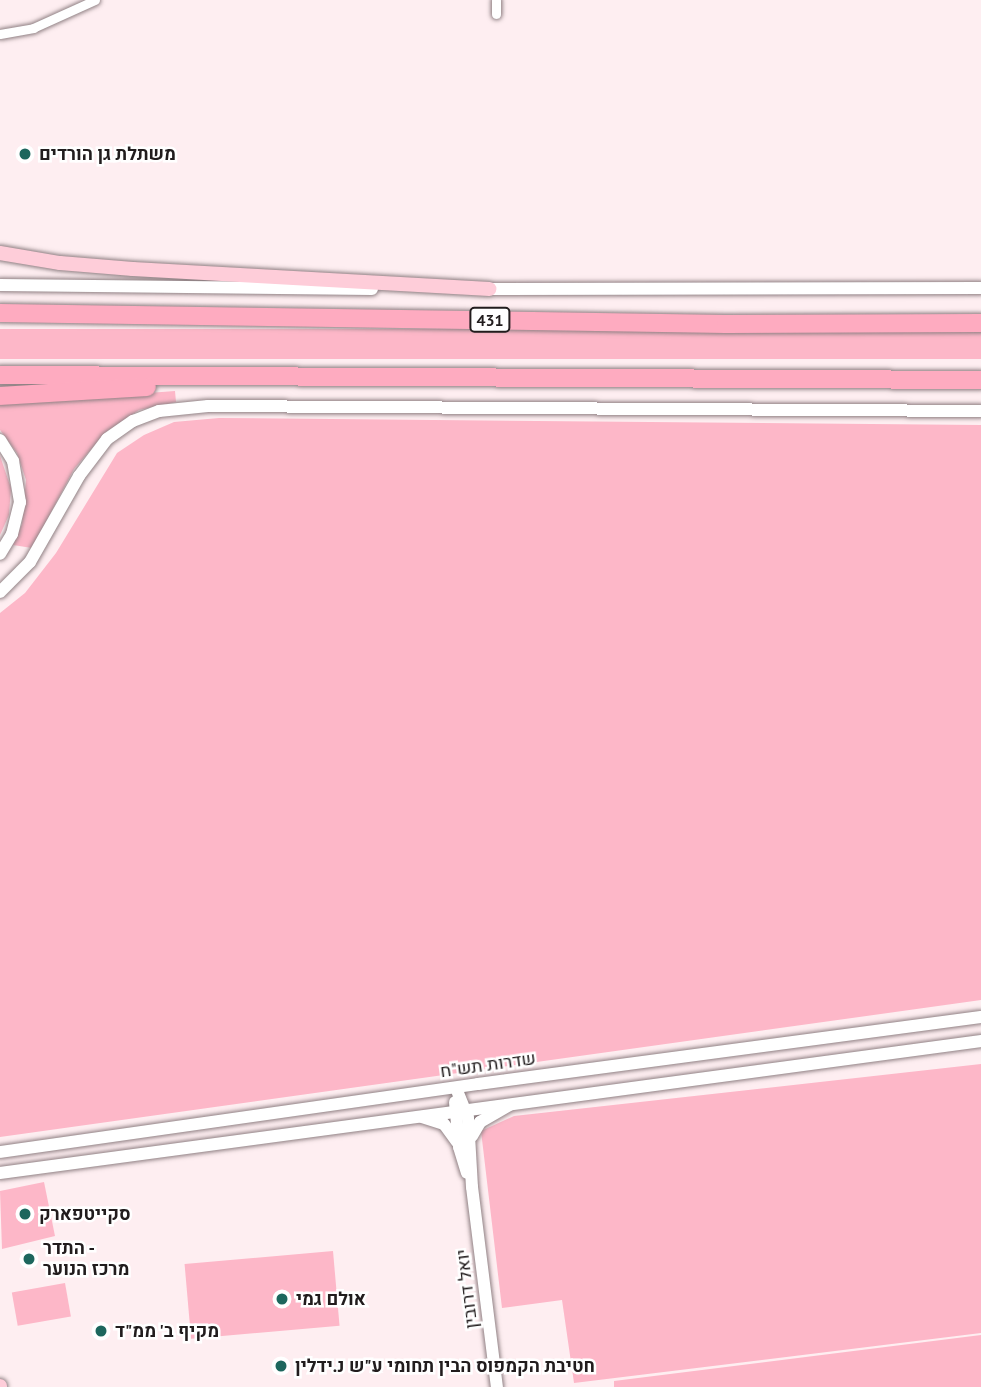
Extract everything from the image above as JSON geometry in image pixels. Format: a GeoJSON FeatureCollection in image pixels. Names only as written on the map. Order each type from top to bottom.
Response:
{"type":"FeatureCollection","features":[{"type":"Feature","properties":{"kind":"highway","name":"431"},"geometry":{"type":"LineString","coordinates":[[0,313],[726,324],[981,323]]}},
{"type":"Feature","properties":{"kind":"highway"},"geometry":{"type":"LineString","coordinates":[[0,375],[978,380]]}},
{"type":"Feature","properties":{"kind":"highway"},"geometry":{"type":"LineString","coordinates":[[0,396],[274,378]]}},
{"type":"Feature","properties":{"kind":"main road"},"geometry":{"type":"LineString","coordinates":[[0,253],[121,268],[489,289]]}},
{"type":"Feature","properties":{"kind":"main road"},"geometry":{"type":"LineString","coordinates":[[0,285],[489,289],[981,288]]}},
{"type":"Feature","properties":{"kind":"main road"},"geometry":{"type":"LineString","coordinates":[[0,592],[30,562],[79,476],[107,439],[132,421],[159,411],[208,406],[981,411]]}},
{"type":"Feature","properties":{"kind":"main road"},"geometry":{"type":"LineString","coordinates":[[0,440],[13,461],[20,502],[12,534],[0,554]]}},
{"type":"Feature","properties":{"kind":"main road","name":"שדרות תש\"ח"},"geometry":{"type":"LineString","coordinates":[[0,1152],[981,1017]]}},
{"type":"Feature","properties":{"kind":"main road"},"geometry":{"type":"LineString","coordinates":[[0,1173],[408,1115],[981,1041]]}},
{"type":"Feature","properties":{"kind":"main road","name":"יואל דרובין"},"geometry":{"type":"LineString","coordinates":[[456,1088],[472,1187],[497,1387]]}},
{"type":"Feature","properties":{"kind":"main road"},"geometry":{"type":"LineString","coordinates":[[408,1115],[444,1124],[465,1144],[480,1122],[518,1101]]}},
{"type":"Feature","properties":{"kind":"street"},"geometry":{"type":"LineString","coordinates":[[0,34],[33,28],[95,0]]}},
{"type":"Feature","properties":{"kind":"street"},"geometry":{"type":"LineString","coordinates":[[496,0],[496,14]]}},
{"type":"Feature","properties":{"kind":"shaded area"},"geometry":{"type":"Polygon","coordinates":[[[0,329],[981,329],[981,359],[0,359],[0,329]]]}},
{"type":"Feature","properties":{"kind":"shaded area"},"geometry":{"type":"Polygon","coordinates":[[[175,391],[176,402],[139,410],[106,432],[74,469],[32,548],[13,545],[22,524],[26,480],[17,453],[0,430],[0,404],[175,391]]]}},
{"type":"Feature","properties":{"kind":"shaded area"},"geometry":{"type":"Polygon","coordinates":[[[219,418],[981,425],[981,1000],[0,1137],[0,613],[25,593],[56,553],[117,453],[144,435],[174,422],[219,418]]]}},
{"type":"Feature","properties":{"kind":"shaded area"},"geometry":{"type":"Polygon","coordinates":[[[0,456],[11,488],[9,515],[0,535],[0,456]]]}},
{"type":"Feature","properties":{"kind":"shaded area"},"geometry":{"type":"Polygon","coordinates":[[[981,1064],[981,1333],[574,1383],[562,1300],[502,1308],[481,1131],[514,1116],[981,1064]]]}},
{"type":"Feature","properties":{"kind":"shaded area","name":"סקייטפארק"},"geometry":{"type":"Polygon","coordinates":[[[44,1182],[55,1236],[2,1249],[0,1191],[44,1182]]]}},
{"type":"Feature","properties":{"kind":"shaded area"},"geometry":{"type":"Polygon","coordinates":[[[333,1251],[340,1326],[191,1339],[185,1264],[333,1251]]]}},
{"type":"Feature","properties":{"kind":"shaded area"},"geometry":{"type":"Polygon","coordinates":[[[65,1283],[71,1316],[18,1326],[12,1292],[65,1283]]]}},
{"type":"Feature","properties":{"kind":"shaded area"},"geometry":{"type":"Polygon","coordinates":[[[981,1335],[981,1387],[614,1387],[614,1381],[981,1335]]]}},
{"type":"Feature","properties":{"kind":"place","name":"משתלת גן הורדים"},"geometry":{"type":"Point","coordinates":[25,154]}},
{"type":"Feature","properties":{"kind":"place","name":"סקייטפארק"},"geometry":{"type":"Point","coordinates":[25,1214]}},
{"type":"Feature","properties":{"kind":"place","name":"התדר - מרכז הנוער"},"geometry":{"type":"Point","coordinates":[29,1259]}},
{"type":"Feature","properties":{"kind":"place","name":"אולם גמי"},"geometry":{"type":"Point","coordinates":[282,1299]}},
{"type":"Feature","properties":{"kind":"place","name":"מקיף ב' ממ\"ד"},"geometry":{"type":"Point","coordinates":[101,1331]}},
{"type":"Feature","properties":{"kind":"place","name":"חטיבת הקמפוס הבין תחומי ע\"ש נ.ידלין"},"geometry":{"type":"Point","coordinates":[281,1366]}}]}
